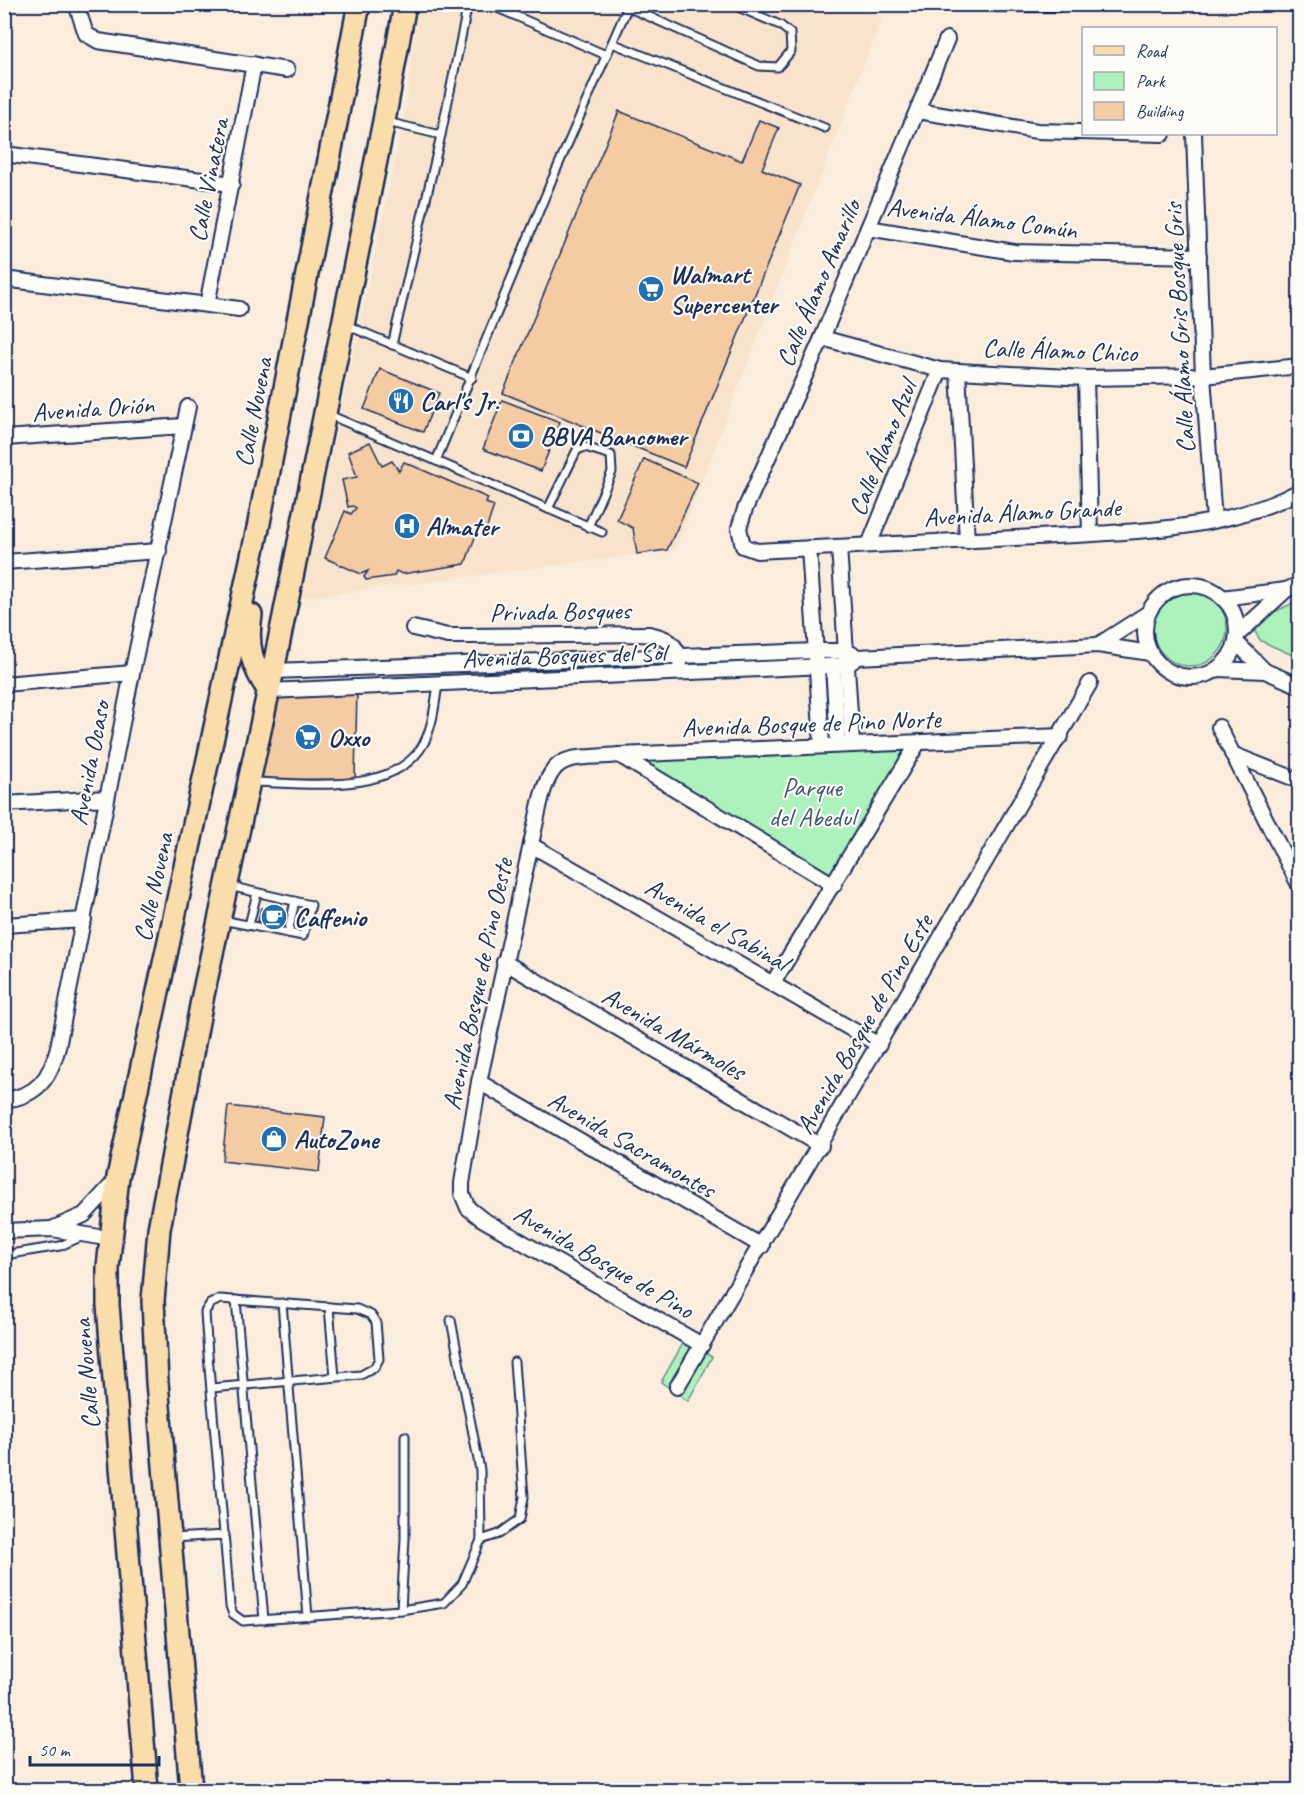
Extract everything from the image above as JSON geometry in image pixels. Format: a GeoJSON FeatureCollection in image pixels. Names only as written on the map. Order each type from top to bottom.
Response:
{"type":"FeatureCollection","features":[{"type":"Feature","properties":{"kind":"main road","name":"Calle Novena"},"geometry":{"type":"LineString","coordinates":[[147,1791],[108,1305],[111,1239],[118,1177],[258,528],[359,4]]}},
{"type":"Feature","properties":{"kind":"main road"},"geometry":{"type":"LineString","coordinates":[[191,1791],[157,1382],[155,1274],[169,1172],[219,919],[271,681],[384,121],[405,4]]}},
{"type":"Feature","properties":{"kind":"main road"},"geometry":{"type":"LineString","coordinates":[[258,528],[260,562],[248,632],[253,666],[271,681]]}},
{"type":"Feature","properties":{"kind":"street"},"geometry":{"type":"LineString","coordinates":[[76,4],[86,34],[98,41],[287,70]]}},
{"type":"Feature","properties":{"kind":"street"},"geometry":{"type":"LineString","coordinates":[[997,4],[1058,4]]}},
{"type":"Feature","properties":{"kind":"street","name":"Calle Álamo Amarillo"},"geometry":{"type":"LineString","coordinates":[[743,546],[739,528],[745,509],[822,338],[947,39]]}},
{"type":"Feature","properties":{"kind":"street","name":"Calle Vinatera"},"geometry":{"type":"LineString","coordinates":[[207,305],[254,64]]}},
{"type":"Feature","properties":{"kind":"street"},"geometry":{"type":"LineString","coordinates":[[918,111],[1037,131],[1082,132]]}},
{"type":"Feature","properties":{"kind":"street","name":"Calle Álamo Gris Bosque Gris"},"geometry":{"type":"LineString","coordinates":[[1194,135],[1203,376],[1214,520]]}},
{"type":"Feature","properties":{"kind":"street"},"geometry":{"type":"LineString","coordinates":[[4,154],[232,184]]}},
{"type":"Feature","properties":{"kind":"street","name":"Avenida Álamo Común"},"geometry":{"type":"LineString","coordinates":[[868,228],[1014,252],[1199,256]]}},
{"type":"Feature","properties":{"kind":"street"},"geometry":{"type":"LineString","coordinates":[[4,279],[239,309]]}},
{"type":"Feature","properties":{"kind":"street","name":"Calle Álamo Chico"},"geometry":{"type":"LineString","coordinates":[[822,338],[940,370],[1086,378],[1203,376],[1299,366]]}},
{"type":"Feature","properties":{"kind":"street","name":"Calle Álamo Azul"},"geometry":{"type":"LineString","coordinates":[[869,545],[940,370]]}},
{"type":"Feature","properties":{"kind":"street"},"geometry":{"type":"LineString","coordinates":[[958,371],[967,541]]}},
{"type":"Feature","properties":{"kind":"street"},"geometry":{"type":"LineString","coordinates":[[1086,378],[1090,534]]}},
{"type":"Feature","properties":{"kind":"street","name":"Avenida Ocaso"},"geometry":{"type":"LineString","coordinates":[[4,1100],[19,1097],[38,1088],[46,1080],[53,1064],[188,407]]}},
{"type":"Feature","properties":{"kind":"street","name":"Avenida Orión"},"geometry":{"type":"LineString","coordinates":[[4,438],[184,426]]}},
{"type":"Feature","properties":{"kind":"street","name":"Avenida Álamo Grande"},"geometry":{"type":"LineString","coordinates":[[743,546],[757,550],[1090,534],[1214,520],[1266,507],[1299,491]]}},
{"type":"Feature","properties":{"kind":"street"},"geometry":{"type":"LineString","coordinates":[[839,547],[846,659],[845,744]]}},
{"type":"Feature","properties":{"kind":"street"},"geometry":{"type":"LineString","coordinates":[[809,548],[822,745]]}},
{"type":"Feature","properties":{"kind":"street"},"geometry":{"type":"LineString","coordinates":[[4,562],[159,551]]}},
{"type":"Feature","properties":{"kind":"street"},"geometry":{"type":"LineString","coordinates":[[1222,598],[1236,621],[1236,638],[1229,657],[1208,674],[1186,677],[1165,669],[1150,653],[1145,633],[1149,613],[1160,597],[1177,588],[1196,586],[1222,598],[1286,590],[1299,584]]}},
{"type":"Feature","properties":{"kind":"street"},"geometry":{"type":"LineString","coordinates":[[1236,638],[1286,590]]}},
{"type":"Feature","properties":{"kind":"street","name":"Avenida Bosques del Sol"},"geometry":{"type":"LineString","coordinates":[[1098,645],[1149,613]]}},
{"type":"Feature","properties":{"kind":"street","name":"Privada Bosques"},"geometry":{"type":"LineString","coordinates":[[413,628],[448,636],[648,634],[665,637],[679,656]]}},
{"type":"Feature","properties":{"kind":"street"},"geometry":{"type":"LineString","coordinates":[[1236,638],[1265,671]]}},
{"type":"Feature","properties":{"kind":"street","name":"Avenida Bosques del Sol"},"geometry":{"type":"LineString","coordinates":[[271,681],[438,684],[681,674],[817,666],[846,659],[1098,645],[1150,653]]}},
{"type":"Feature","properties":{"kind":"street","name":"Avenida Bosques del Sol"},"geometry":{"type":"LineString","coordinates":[[271,681],[679,656],[816,651],[846,659]]}},
{"type":"Feature","properties":{"kind":"street"},"geometry":{"type":"LineString","coordinates":[[679,656],[681,674]]}},
{"type":"Feature","properties":{"kind":"street"},"geometry":{"type":"LineString","coordinates":[[1217,669],[1265,671],[1299,686]]}},
{"type":"Feature","properties":{"kind":"street"},"geometry":{"type":"LineString","coordinates":[[4,684],[132,673]]}},
{"type":"Feature","properties":{"kind":"street","name":"Avenida Bosque de Pino Este"},"geometry":{"type":"LineString","coordinates":[[677,1387],[821,1146],[1090,683]]}},
{"type":"Feature","properties":{"kind":"street"},"geometry":{"type":"LineString","coordinates":[[1219,727],[1299,887]]}},
{"type":"Feature","properties":{"kind":"street","name":"Avenida Bosque de Pino Norte"},"geometry":{"type":"LineString","coordinates":[[564,761],[619,755],[1061,736]]}},
{"type":"Feature","properties":{"kind":"street"},"geometry":{"type":"LineString","coordinates":[[773,983],[918,742]]}},
{"type":"Feature","properties":{"kind":"street"},"geometry":{"type":"LineString","coordinates":[[1232,754],[1299,782]]}},
{"type":"Feature","properties":{"kind":"street"},"geometry":{"type":"LineString","coordinates":[[619,755],[834,885]]}},
{"type":"Feature","properties":{"kind":"street","name":"Avenida Bosque de Pino Oeste"},"geometry":{"type":"LineString","coordinates":[[482,1219],[468,1208],[462,1194],[479,1082],[546,778],[550,771],[564,761]]}},
{"type":"Feature","properties":{"kind":"street"},"geometry":{"type":"LineString","coordinates":[[4,804],[107,798]]}},
{"type":"Feature","properties":{"kind":"street","name":"Avenida el Sabinal"},"geometry":{"type":"LineString","coordinates":[[531,844],[879,1045]]}},
{"type":"Feature","properties":{"kind":"street"},"geometry":{"type":"LineString","coordinates":[[4,925],[84,920]]}},
{"type":"Feature","properties":{"kind":"street","name":"Avenida Mármoles"},"geometry":{"type":"LineString","coordinates":[[504,962],[821,1146]]}},
{"type":"Feature","properties":{"kind":"street","name":"Avenida Sacramontes"},"geometry":{"type":"LineString","coordinates":[[479,1082],[762,1246]]}},
{"type":"Feature","properties":{"kind":"street"},"geometry":{"type":"LineString","coordinates":[[52,1229],[84,1215],[118,1177]]}},
{"type":"Feature","properties":{"kind":"street","name":"Avenida Bosque de Pino"},"geometry":{"type":"LineString","coordinates":[[482,1219],[702,1345]]}},
{"type":"Feature","properties":{"kind":"street"},"geometry":{"type":"LineString","coordinates":[[4,1231],[52,1229],[111,1239]]}},
{"type":"Feature","properties":{"kind":"lane"},"geometry":{"type":"LineString","coordinates":[[392,345],[441,135],[468,4]]}},
{"type":"Feature","properties":{"kind":"lane"},"geometry":{"type":"LineString","coordinates":[[488,4],[606,55]]}},
{"type":"Feature","properties":{"kind":"lane"},"geometry":{"type":"LineString","coordinates":[[436,461],[626,5],[759,66],[778,67],[791,51],[790,33],[780,25],[731,4]]}},
{"type":"Feature","properties":{"kind":"lane"},"geometry":{"type":"LineString","coordinates":[[612,43],[825,128]]}},
{"type":"Feature","properties":{"kind":"lane"},"geometry":{"type":"LineString","coordinates":[[384,121],[441,135]]}},
{"type":"Feature","properties":{"kind":"lane"},"geometry":{"type":"LineString","coordinates":[[343,324],[472,378]]}},
{"type":"Feature","properties":{"kind":"lane"},"geometry":{"type":"LineString","coordinates":[[325,413],[602,532]]}},
{"type":"Feature","properties":{"kind":"lane"},"geometry":{"type":"LineString","coordinates":[[548,509],[577,450],[585,447],[611,455],[612,472],[588,526]]}},
{"type":"Feature","properties":{"kind":"lane"},"geometry":{"type":"LineString","coordinates":[[249,782],[355,782],[394,773],[408,764],[423,743],[432,720],[438,684]]}},
{"type":"Feature","properties":{"kind":"lane"},"geometry":{"type":"LineString","coordinates":[[219,919],[303,936],[311,905],[226,886]]}},
{"type":"Feature","properties":{"kind":"lane"},"geometry":{"type":"LineString","coordinates":[[249,925],[257,893]]}},
{"type":"Feature","properties":{"kind":"lane"},"geometry":{"type":"LineString","coordinates":[[288,933],[295,901]]}},
{"type":"Feature","properties":{"kind":"lane"},"geometry":{"type":"LineString","coordinates":[[4,1255],[60,1246],[85,1235]]}},
{"type":"Feature","properties":{"kind":"lane"},"geometry":{"type":"LineString","coordinates":[[211,1388],[361,1375],[374,1368],[379,1359],[376,1322],[371,1315],[357,1309],[220,1299],[210,1304],[205,1312],[211,1388],[225,1535],[230,1606],[233,1614],[243,1621],[401,1610],[444,1603],[462,1584],[481,1540],[480,1470],[451,1320]]}},
{"type":"Feature","properties":{"kind":"lane"},"geometry":{"type":"LineString","coordinates":[[236,1300],[264,1620]]}},
{"type":"Feature","properties":{"kind":"lane"},"geometry":{"type":"LineString","coordinates":[[282,1304],[308,1617]]}},
{"type":"Feature","properties":{"kind":"lane"},"geometry":{"type":"LineString","coordinates":[[329,1307],[335,1377]]}},
{"type":"Feature","properties":{"kind":"lane"},"geometry":{"type":"LineString","coordinates":[[481,1540],[499,1534],[520,1519],[524,1497],[514,1362]]}},
{"type":"Feature","properties":{"kind":"lane"},"geometry":{"type":"LineString","coordinates":[[401,1610],[405,1539],[405,1436]]}},
{"type":"Feature","properties":{"kind":"lane"},"geometry":{"type":"LineString","coordinates":[[170,1539],[225,1535]]}},
{"type":"Feature","properties":{"kind":"shaded area"},"geometry":{"type":"Polygon","coordinates":[[[846,4],[882,18],[675,550],[300,598],[405,115],[418,5],[846,4]]]}},
{"type":"Feature","properties":{"kind":"green space"},"geometry":{"type":"Polygon","coordinates":[[[1190,592],[1211,598],[1221,608],[1227,629],[1221,650],[1211,660],[1190,666],[1169,660],[1159,650],[1153,629],[1159,608],[1169,598],[1190,592]]]}},
{"type":"Feature","properties":{"kind":"green space"},"geometry":{"type":"Polygon","coordinates":[[[1299,600],[1299,658],[1261,641],[1255,632],[1264,617],[1299,600]]]}},
{"type":"Feature","properties":{"kind":"green space","name":"Parque del Abedul"},"geometry":{"type":"Polygon","coordinates":[[[909,743],[833,876],[632,759],[909,743]]]}},
{"type":"Feature","properties":{"kind":"green space"},"geometry":{"type":"Polygon","coordinates":[[[685,1340],[712,1357],[688,1401],[661,1382],[685,1340]]]}},
{"type":"Feature","properties":{"kind":"building","name":"Walmart Supercenter"},"geometry":{"type":"Polygon","coordinates":[[[619,111],[742,161],[759,120],[779,128],[762,169],[800,185],[684,467],[503,393],[619,111]]]}},
{"type":"Feature","properties":{"kind":"building","name":"Carl's Jr."},"geometry":{"type":"Polygon","coordinates":[[[380,369],[439,393],[423,432],[364,409],[380,369]]]}},
{"type":"Feature","properties":{"kind":"building","name":"BBVA Bancomer"},"geometry":{"type":"Polygon","coordinates":[[[502,400],[560,422],[541,471],[483,449],[502,400]]]}},
{"type":"Feature","properties":{"kind":"building"},"geometry":{"type":"Polygon","coordinates":[[[370,442],[382,466],[392,461],[399,471],[404,462],[488,498],[486,503],[494,506],[484,536],[477,532],[465,564],[402,574],[396,571],[394,576],[366,580],[364,577],[368,571],[361,574],[325,558],[345,511],[351,514],[356,508],[348,507],[342,480],[357,477],[348,452],[370,442]]]}},
{"type":"Feature","properties":{"kind":"building"},"geometry":{"type":"Polygon","coordinates":[[[644,459],[698,483],[667,550],[637,554],[633,528],[617,520],[644,459]]]}},
{"type":"Feature","properties":{"kind":"building","name":"Oxxo"},"geometry":{"type":"Polygon","coordinates":[[[357,690],[355,779],[252,780],[270,693],[357,690]]]}},
{"type":"Feature","properties":{"kind":"building","name":"Caffenio"},"geometry":{"type":"Polygon","coordinates":[[[261,908],[289,914],[286,926],[258,921],[261,908]]]}},
{"type":"Feature","properties":{"kind":"building","name":"AutoZone"},"geometry":{"type":"Polygon","coordinates":[[[228,1106],[325,1117],[319,1172],[222,1161],[228,1106]]]}},
{"type":"Feature","properties":{"kind":"place","name":"Walmart Supercenter"},"geometry":{"type":"Point","coordinates":[651,289]}},
{"type":"Feature","properties":{"kind":"place","name":"Carl's Jr."},"geometry":{"type":"Point","coordinates":[401,401]}},
{"type":"Feature","properties":{"kind":"place","name":"BBVA Bancomer"},"geometry":{"type":"Point","coordinates":[521,436]}},
{"type":"Feature","properties":{"kind":"place","name":"Almater"},"geometry":{"type":"Point","coordinates":[407,526]}},
{"type":"Feature","properties":{"kind":"place","name":"Oxxo"},"geometry":{"type":"Point","coordinates":[308,737]}},
{"type":"Feature","properties":{"kind":"place","name":"Caffenio"},"geometry":{"type":"Point","coordinates":[274,917]}},
{"type":"Feature","properties":{"kind":"place","name":"AutoZone"},"geometry":{"type":"Point","coordinates":[274,1139]}}]}
